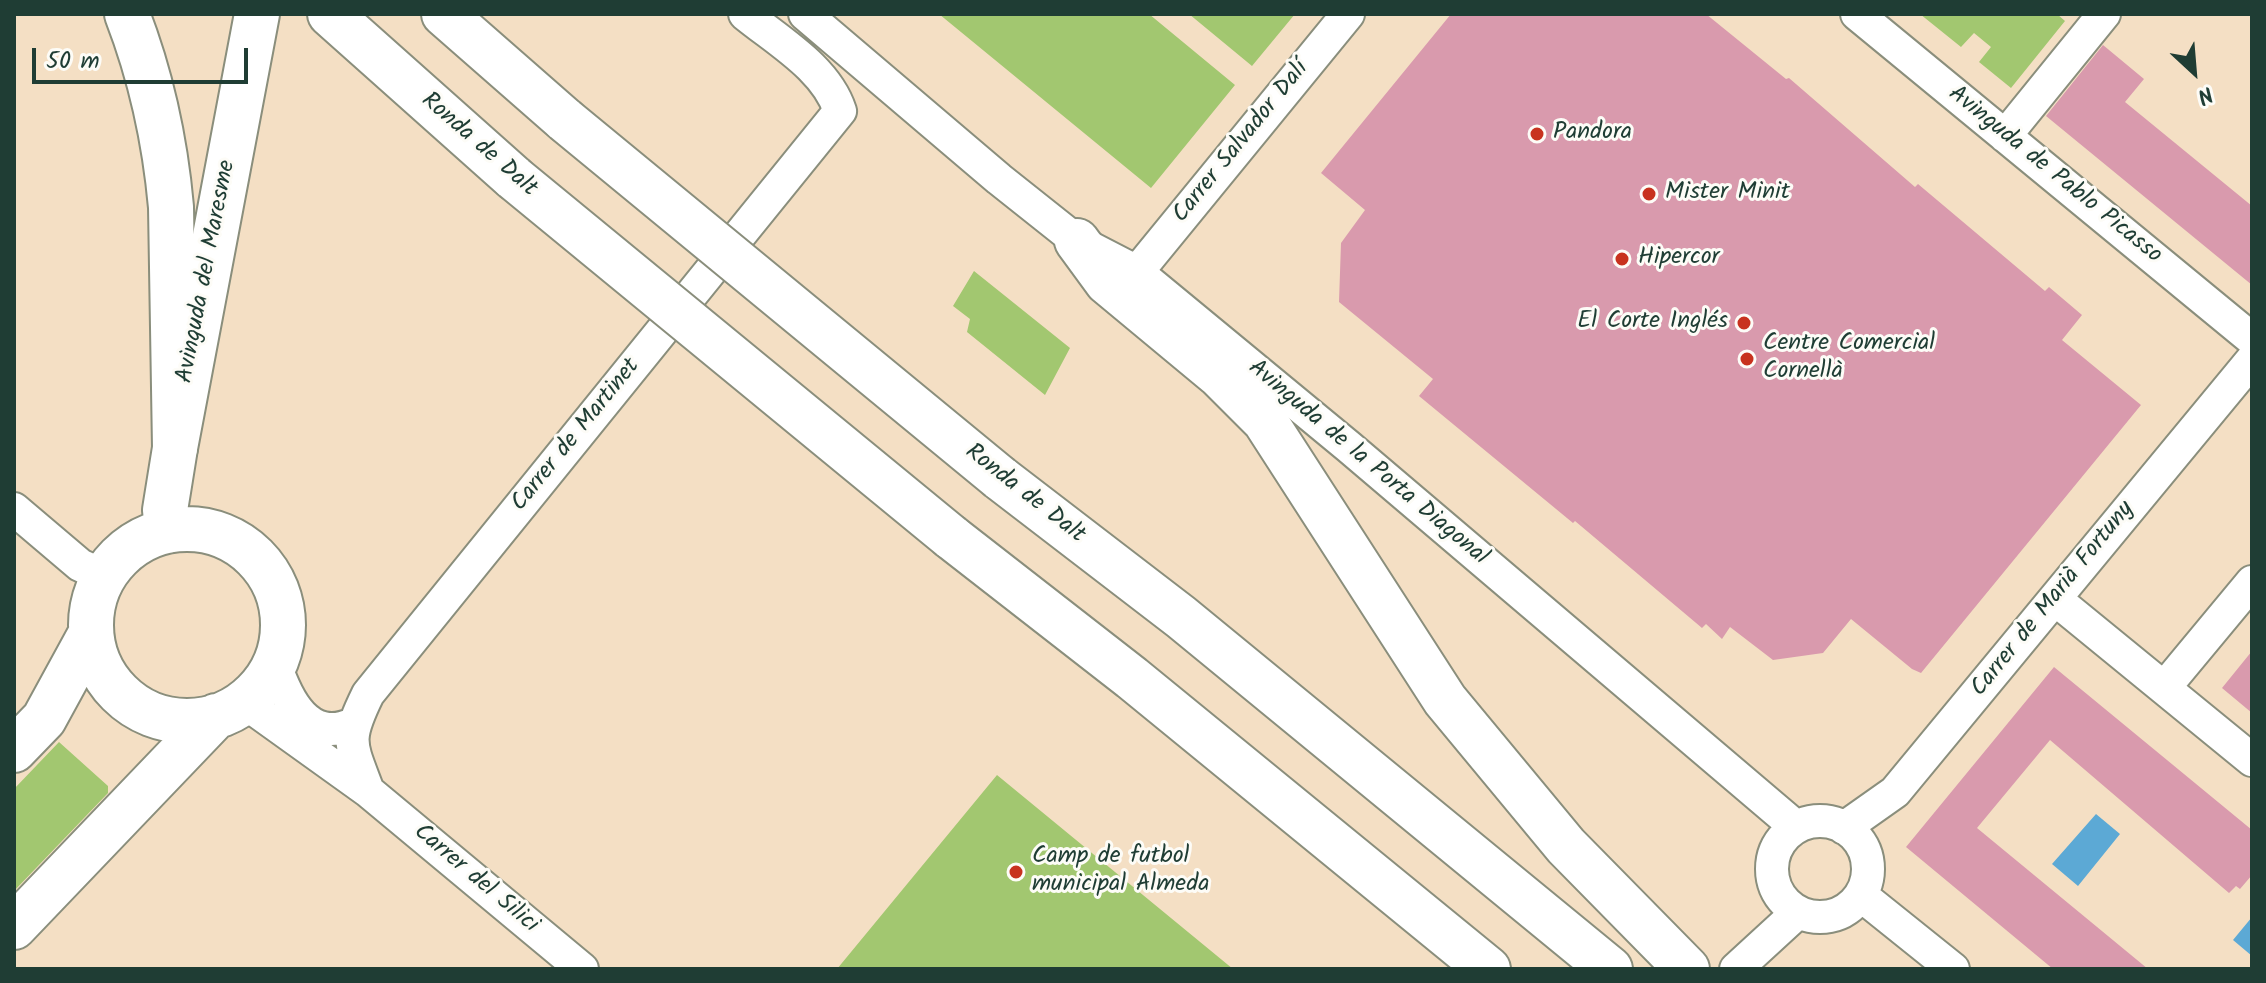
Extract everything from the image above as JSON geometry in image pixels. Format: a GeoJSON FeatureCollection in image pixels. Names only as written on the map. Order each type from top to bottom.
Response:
{"type":"FeatureCollection","features":[{"type":"Feature","properties":{"kind":"main road"},"geometry":{"type":"LineString","coordinates":[[127,14],[153,91],[168,174],[175,448]]}},
{"type":"Feature","properties":{"kind":"main road","name":"Avinguda del Maresme"},"geometry":{"type":"LineString","coordinates":[[167,531],[165,510],[175,448],[257,14]]}},
{"type":"Feature","properties":{"kind":"main road","name":"Ronda de Dalt"},"geometry":{"type":"LineString","coordinates":[[330,14],[514,178],[951,537],[1132,678],[1488,969]]}},
{"type":"Feature","properties":{"kind":"main road","name":"Ronda de Dalt"},"geometry":{"type":"LineString","coordinates":[[444,14],[565,120],[1000,478],[1181,617],[1610,969]]}},
{"type":"Feature","properties":{"kind":"main road"},"geometry":{"type":"LineString","coordinates":[[1077,241],[1107,282],[1219,375],[1265,421],[1445,700],[1566,846],[1674,955]]}},
{"type":"Feature","properties":{"kind":"main road"},"geometry":{"type":"LineString","coordinates":[[14,927],[230,709],[262,685],[275,664],[283,635],[277,590],[262,564],[240,544],[212,531],[197,529],[167,531],[137,542],[104,576],[93,603],[91,633],[101,669],[115,689],[133,705],[167,719],[192,721],[230,709]]}},
{"type":"Feature","properties":{"kind":"main road"},"geometry":{"type":"LineString","coordinates":[[14,750],[44,719],[91,633]]}},
{"type":"Feature","properties":{"kind":"street","name":"Avinguda de la Porta Diagonal"},"geometry":{"type":"LineString","coordinates":[[805,14],[1077,241],[1137,272],[1349,447],[1796,827]]}},
{"type":"Feature","properties":{"kind":"street","name":"Avinguda de la Porta Diagonal"},"geometry":{"type":"LineString","coordinates":[[838,14],[887,83]]}},
{"type":"Feature","properties":{"kind":"street","name":"Carrer Salvador Dalí"},"geometry":{"type":"LineString","coordinates":[[1137,272],[1348,14]]}},
{"type":"Feature","properties":{"kind":"street"},"geometry":{"type":"LineString","coordinates":[[2005,136],[2104,14]]}},
{"type":"Feature","properties":{"kind":"street"},"geometry":{"type":"LineString","coordinates":[[751,16],[819,75],[836,99],[840,111]]}},
{"type":"Feature","properties":{"kind":"street","name":"Avinguda de Pablo Picasso"},"geometry":{"type":"LineString","coordinates":[[1866,17],[2252,339]]}},
{"type":"Feature","properties":{"kind":"street","name":"Avinguda de la Porta Diagonal"},"geometry":{"type":"LineString","coordinates":[[808,152],[840,111],[857,97],[883,98],[926,117]]}},
{"type":"Feature","properties":{"kind":"street","name":"Carrer de Martinet"},"geometry":{"type":"LineString","coordinates":[[353,724],[368,694],[808,152]]}},
{"type":"Feature","properties":{"kind":"street","name":"Carrer de Marià Fortuny"},"geometry":{"type":"LineString","coordinates":[[1844,828],[1895,792],[2252,360]]}},
{"type":"Feature","properties":{"kind":"street"},"geometry":{"type":"LineString","coordinates":[[14,509],[80,565],[104,576]]}},
{"type":"Feature","properties":{"kind":"street"},"geometry":{"type":"LineString","coordinates":[[2164,688],[2252,582]]}},
{"type":"Feature","properties":{"kind":"street"},"geometry":{"type":"LineString","coordinates":[[2055,599],[2252,760]]}},
{"type":"Feature","properties":{"kind":"street"},"geometry":{"type":"LineString","coordinates":[[275,664],[285,694],[298,711],[319,727],[330,731],[353,724],[353,749],[368,791]]}},
{"type":"Feature","properties":{"kind":"street","name":"Carrer del Silici"},"geometry":{"type":"LineString","coordinates":[[230,709],[368,791],[582,969]]}},
{"type":"Feature","properties":{"kind":"street"},"geometry":{"type":"LineString","coordinates":[[1824,820],[1844,828],[1853,835],[1867,856],[1869,869],[1862,896],[1851,907],[1822,919],[1797,913],[1780,896],[1772,871],[1778,843],[1796,827],[1824,820]]}},
{"type":"Feature","properties":{"kind":"street"},"geometry":{"type":"LineString","coordinates":[[1862,896],[1953,969]]}},
{"type":"Feature","properties":{"kind":"street"},"geometry":{"type":"LineString","coordinates":[[1736,969],[1797,913]]}},
{"type":"Feature","properties":{"kind":"green space"},"geometry":{"type":"Polygon","coordinates":[[[939,14],[1149,14],[1235,85],[1151,188],[939,14]]]}},
{"type":"Feature","properties":{"kind":"green space"},"geometry":{"type":"Polygon","coordinates":[[[1189,14],[1295,14],[1252,66],[1189,14]]]}},
{"type":"Feature","properties":{"kind":"green space"},"geometry":{"type":"Polygon","coordinates":[[[1920,14],[2057,14],[2065,21],[2011,88],[1979,62],[1991,47],[1974,33],[1961,47],[1920,14]]]}},
{"type":"Feature","properties":{"kind":"green space"},"geometry":{"type":"Polygon","coordinates":[[[974,271],[1070,348],[1045,395],[967,332],[970,319],[953,306],[974,271]]]}},
{"type":"Feature","properties":{"kind":"green space"},"geometry":{"type":"Polygon","coordinates":[[[59,742],[108,786],[108,793],[14,891],[14,789],[59,742]]]}},
{"type":"Feature","properties":{"kind":"green space","name":"Camp de futbol municipal Almeda"},"geometry":{"type":"Polygon","coordinates":[[[997,775],[1233,969],[837,969],[997,775]]]}},
{"type":"Feature","properties":{"kind":"water"},"geometry":{"type":"Polygon","coordinates":[[[2096,814],[2120,834],[2078,886],[2052,864],[2096,814]]]}},
{"type":"Feature","properties":{"kind":"water"},"geometry":{"type":"Polygon","coordinates":[[[2252,917],[2252,956],[2233,940],[2252,917]]]}},
{"type":"Feature","properties":{"kind":"building","name":"Centre Comercial Cornellà"},"geometry":{"type":"Polygon","coordinates":[[[1451,14],[1706,14],[1786,79],[1789,78],[1915,187],[1918,184],[2045,291],[2049,287],[2082,315],[2062,340],[2141,405],[1921,673],[1851,619],[1823,653],[1773,660],[1730,627],[1722,639],[1706,624],[1702,628],[1419,396],[1433,379],[1339,302],[1341,243],[1365,210],[1321,173],[1451,14]]]}},
{"type":"Feature","properties":{"kind":"building"},"geometry":{"type":"Polygon","coordinates":[[[2103,45],[2144,79],[2125,102],[2252,206],[2252,285],[2046,116],[2103,45]]]}},
{"type":"Feature","properties":{"kind":"building"},"geometry":{"type":"Polygon","coordinates":[[[2252,651],[2252,713],[2222,688],[2252,651]]]}},
{"type":"Feature","properties":{"kind":"building"},"geometry":{"type":"Polygon","coordinates":[[[2054,667],[2252,830],[2252,875],[2240,889],[2236,886],[2229,893],[2050,740],[1977,828],[2148,969],[2053,969],[1906,847],[2054,667]]]}},
{"type":"Feature","properties":{"kind":"place","name":"Pandora"},"geometry":{"type":"Point","coordinates":[1537,134]}},
{"type":"Feature","properties":{"kind":"place","name":"Mister Minit"},"geometry":{"type":"Point","coordinates":[1649,194]}},
{"type":"Feature","properties":{"kind":"place","name":"Hipercor"},"geometry":{"type":"Point","coordinates":[1622,259]}},
{"type":"Feature","properties":{"kind":"place","name":"El Corte Inglés"},"geometry":{"type":"Point","coordinates":[1744,323]}},
{"type":"Feature","properties":{"kind":"place","name":"Centre Comercial Cornellà"},"geometry":{"type":"Point","coordinates":[1747,359]}},
{"type":"Feature","properties":{"kind":"place","name":"Camp de futbol municipal Almeda"},"geometry":{"type":"Point","coordinates":[1016,872]}}]}
